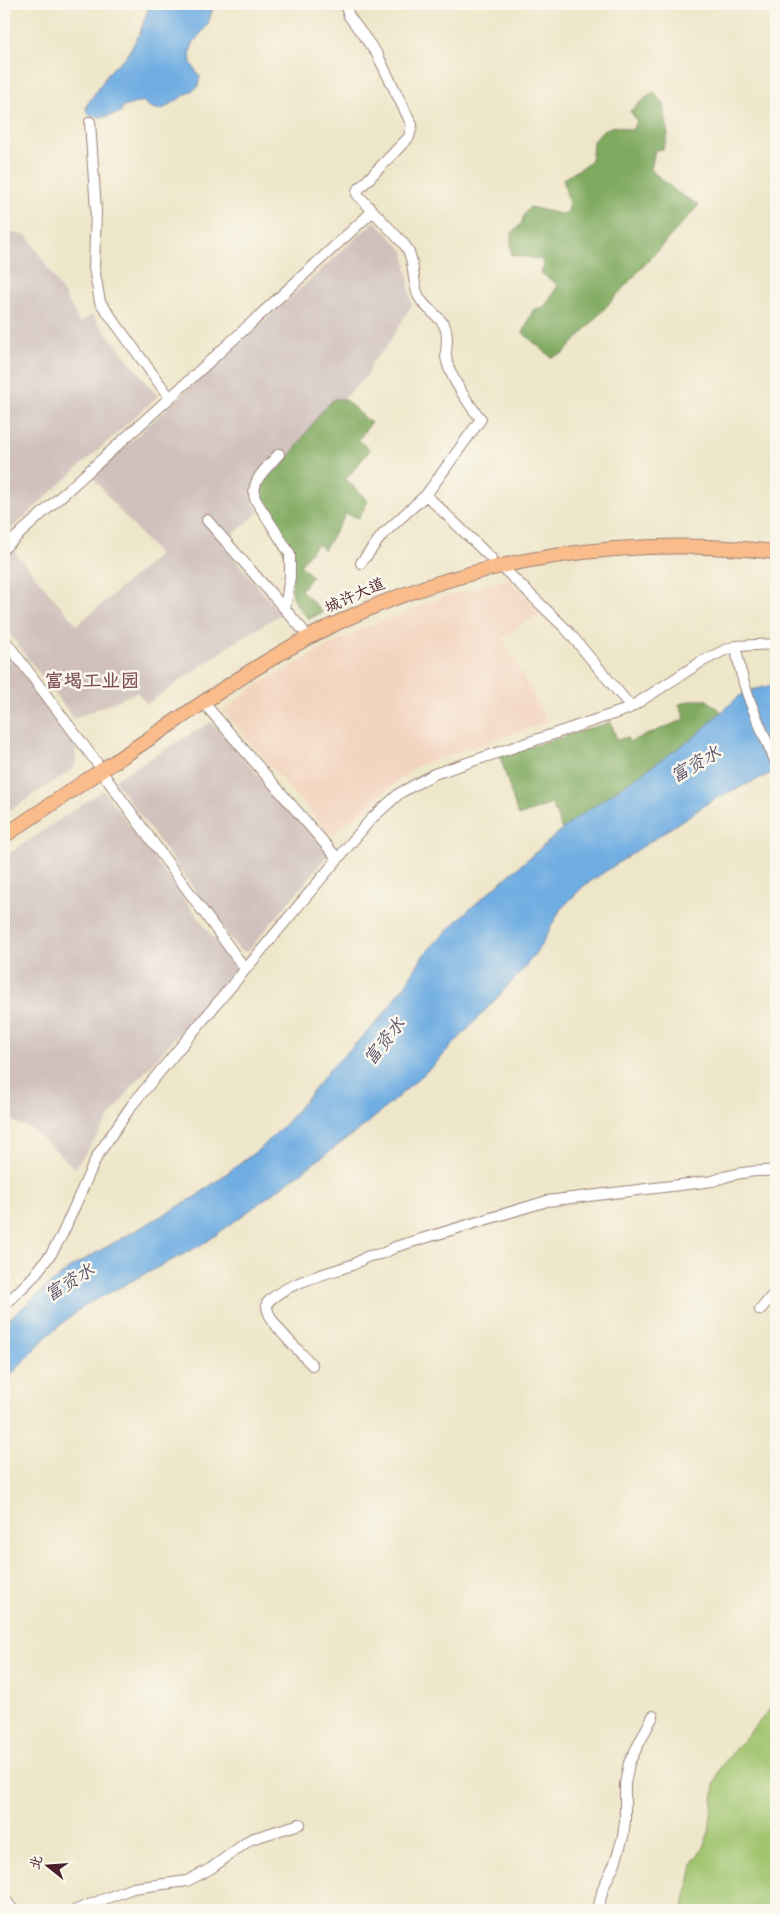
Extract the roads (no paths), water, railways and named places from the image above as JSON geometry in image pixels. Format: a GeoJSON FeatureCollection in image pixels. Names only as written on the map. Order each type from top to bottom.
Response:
{"type":"FeatureCollection","features":[{"type":"Feature","properties":{"kind":"main road","name":"城许大道"},"geometry":{"type":"LineString","coordinates":[[4,825],[287,649],[358,612],[431,584],[495,562],[561,545],[634,538],[713,538],[776,543]]}},
{"type":"Feature","properties":{"kind":"main road","name":"城许大道"},"geometry":{"type":"LineString","coordinates":[[4,836],[256,656],[355,604],[403,584],[455,567],[635,547],[713,547],[776,552]]}},
{"type":"Feature","properties":{"kind":"street"},"geometry":{"type":"LineString","coordinates":[[344,4],[349,16],[377,54],[412,124],[409,137],[357,191],[357,194],[374,210],[410,252],[418,296],[445,326],[447,362],[466,402],[481,418],[426,495],[383,534],[361,563]]}},
{"type":"Feature","properties":{"kind":"street"},"geometry":{"type":"LineString","coordinates":[[90,122],[96,210],[94,268],[100,302],[170,398]]}},
{"type":"Feature","properties":{"kind":"street"},"geometry":{"type":"LineString","coordinates":[[4,548],[374,210]]}},
{"type":"Feature","properties":{"kind":"street"},"geometry":{"type":"LineString","coordinates":[[279,454],[255,482],[253,492],[255,499],[290,554],[290,576],[285,609]]}},
{"type":"Feature","properties":{"kind":"street"},"geometry":{"type":"LineString","coordinates":[[426,495],[566,629],[631,707]]}},
{"type":"Feature","properties":{"kind":"street"},"geometry":{"type":"LineString","coordinates":[[207,520],[303,630]]}},
{"type":"Feature","properties":{"kind":"street"},"geometry":{"type":"LineString","coordinates":[[4,639],[245,969]]}},
{"type":"Feature","properties":{"kind":"street"},"geometry":{"type":"LineString","coordinates":[[4,1306],[33,1277],[51,1254],[62,1235],[91,1167],[117,1125],[147,1085],[380,810],[400,793],[448,768],[554,732],[614,715],[631,707],[701,662],[736,646],[776,644]]}},
{"type":"Feature","properties":{"kind":"street"},"geometry":{"type":"LineString","coordinates":[[736,646],[738,663],[746,690],[776,763]]}},
{"type":"Feature","properties":{"kind":"street"},"geometry":{"type":"LineString","coordinates":[[203,702],[338,859]]}},
{"type":"Feature","properties":{"kind":"street"},"geometry":{"type":"LineString","coordinates":[[312,1365],[274,1323],[268,1313],[267,1304],[294,1286],[355,1264],[367,1257],[383,1254],[402,1245],[547,1201],[713,1181],[730,1175],[758,1170],[776,1171]]}},
{"type":"Feature","properties":{"kind":"street"},"geometry":{"type":"LineString","coordinates":[[760,1310],[776,1291]]}},
{"type":"Feature","properties":{"kind":"street"},"geometry":{"type":"LineString","coordinates":[[598,1910],[603,1888],[615,1863],[623,1837],[625,1784],[629,1763],[653,1716]]}},
{"type":"Feature","properties":{"kind":"street"},"geometry":{"type":"LineString","coordinates":[[76,1910],[133,1888],[187,1881],[210,1869],[252,1839],[300,1824]]}},
{"type":"Feature","properties":{"kind":"street"},"geometry":{"type":"LineString","coordinates":[[4,1898],[13,1910]]}},
{"type":"Feature","properties":{"kind":"water"},"geometry":{"type":"Polygon","coordinates":[[[150,4],[214,4],[208,24],[194,42],[190,51],[191,63],[200,77],[198,87],[163,109],[154,109],[142,101],[121,108],[122,112],[114,115],[90,116],[86,109],[87,105],[110,71],[127,55],[139,35],[150,4]]]}},
{"type":"Feature","properties":{"kind":"water","name":"富资水"},"geometry":{"type":"Polygon","coordinates":[[[776,684],[776,771],[714,799],[585,885],[560,910],[542,944],[522,971],[435,1064],[367,1124],[205,1243],[84,1306],[47,1336],[4,1382],[4,1323],[71,1267],[195,1197],[262,1147],[287,1122],[331,1068],[378,1021],[406,984],[424,954],[465,913],[572,821],[693,738],[737,698],[747,691],[776,684]]]}},
{"type":"Feature","properties":{"kind":"district","name":"富堨工业园"},"geometry":{"type":"Point","coordinates":[92,681]}}]}
